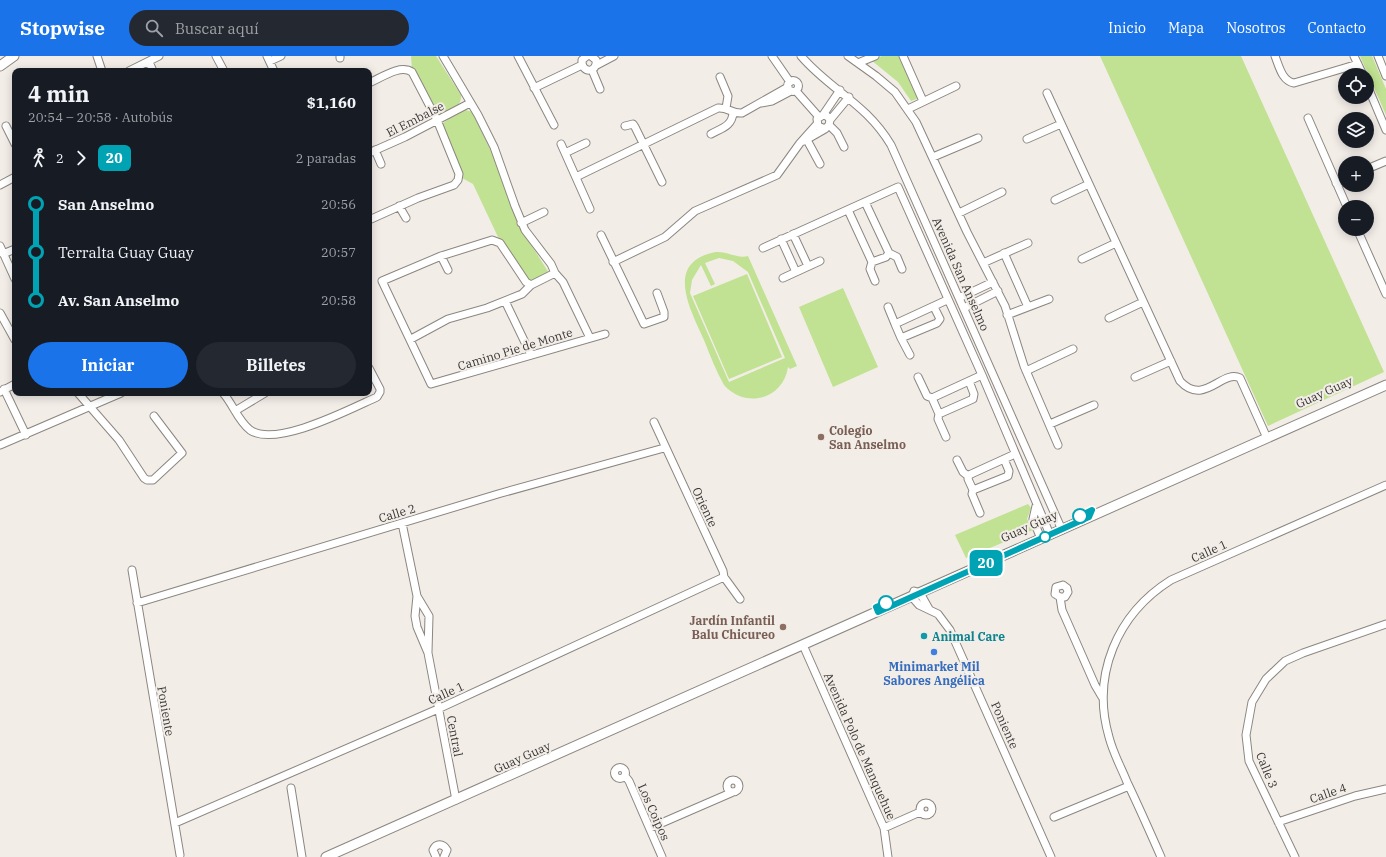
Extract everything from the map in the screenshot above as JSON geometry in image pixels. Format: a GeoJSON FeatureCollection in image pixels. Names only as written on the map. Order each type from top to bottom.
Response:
{"type":"FeatureCollection","features":[{"type":"Feature","properties":{"kind":"street"},"geometry":{"type":"LineString","coordinates":[[0,66],[14,56]]}},
{"type":"Feature","properties":{"kind":"street"},"geometry":{"type":"LineString","coordinates":[[91,56],[97,58],[101,68]]}},
{"type":"Feature","properties":{"kind":"street"},"geometry":{"type":"LineString","coordinates":[[216,56],[222,68]]}},
{"type":"Feature","properties":{"kind":"street"},"geometry":{"type":"LineString","coordinates":[[272,68],[268,59],[281,56]]}},
{"type":"Feature","properties":{"kind":"street"},"geometry":{"type":"LineString","coordinates":[[442,56],[494,147],[521,223],[551,264],[555,273],[564,283],[590,338]]}},
{"type":"Feature","properties":{"kind":"street"},"geometry":{"type":"LineString","coordinates":[[518,56],[554,125]]}},
{"type":"Feature","properties":{"kind":"street"},"geometry":{"type":"LineString","coordinates":[[582,65],[582,60],[587,56],[596,60],[594,67],[600,89]]}},
{"type":"Feature","properties":{"kind":"street"},"geometry":{"type":"LineString","coordinates":[[582,65],[585,69],[594,67],[614,56]]}},
{"type":"Feature","properties":{"kind":"street"},"geometry":{"type":"LineString","coordinates":[[772,56],[791,88],[820,119],[820,128],[828,125]]}},
{"type":"Feature","properties":{"kind":"street","name":"Avenida San Anselmo"},"geometry":{"type":"LineString","coordinates":[[801,56],[814,69],[849,97],[872,120],[891,145],[1060,527]]}},
{"type":"Feature","properties":{"kind":"street"},"geometry":{"type":"LineString","coordinates":[[848,56],[887,85],[908,108],[998,291],[1008,315],[1026,371],[1058,445]]}},
{"type":"Feature","properties":{"kind":"street"},"geometry":{"type":"LineString","coordinates":[[858,63],[876,56]]}},
{"type":"Feature","properties":{"kind":"street"},"geometry":{"type":"LineString","coordinates":[[904,56],[923,101]]}},
{"type":"Feature","properties":{"kind":"street"},"geometry":{"type":"LineString","coordinates":[[1274,56],[1286,81],[1294,83],[1358,64]]}},
{"type":"Feature","properties":{"kind":"street"},"geometry":{"type":"LineString","coordinates":[[1354,56],[1359,68]]}},
{"type":"Feature","properties":{"kind":"street"},"geometry":{"type":"LineString","coordinates":[[1379,56],[1386,76]]}},
{"type":"Feature","properties":{"kind":"street"},"geometry":{"type":"LineString","coordinates":[[136,68],[157,57]]}},
{"type":"Feature","properties":{"kind":"street"},"geometry":{"type":"LineString","coordinates":[[149,62],[152,68]]}},
{"type":"Feature","properties":{"kind":"street"},"geometry":{"type":"LineString","coordinates":[[534,88],[582,65]]}},
{"type":"Feature","properties":{"kind":"street"},"geometry":{"type":"LineString","coordinates":[[372,82],[401,70],[410,71],[416,78],[437,120],[459,171],[458,180],[454,185],[399,206],[372,219]]}},
{"type":"Feature","properties":{"kind":"street"},"geometry":{"type":"LineString","coordinates":[[720,77],[728,96],[726,108]]}},
{"type":"Feature","properties":{"kind":"street"},"geometry":{"type":"LineString","coordinates":[[908,108],[956,86]]}},
{"type":"Feature","properties":{"kind":"street"},"geometry":{"type":"LineString","coordinates":[[576,177],[718,108],[726,108],[733,113],[742,113],[761,103],[770,95],[791,88]]}},
{"type":"Feature","properties":{"kind":"street"},"geometry":{"type":"LineString","coordinates":[[613,262],[665,237],[694,211],[776,175],[820,119],[840,90]]}},
{"type":"Feature","properties":{"kind":"street"},"geometry":{"type":"LineString","coordinates":[[1048,93],[1180,381],[1186,387],[1201,390],[1234,376],[1240,378],[1266,435]]}},
{"type":"Feature","properties":{"kind":"street"},"geometry":{"type":"LineString","coordinates":[[803,141],[828,125],[849,97]]}},
{"type":"Feature","properties":{"kind":"street"},"geometry":{"type":"LineString","coordinates":[[1374,102],[1386,130]]}},
{"type":"Feature","properties":{"kind":"street","name":"El Embalse"},"geometry":{"type":"LineString","coordinates":[[372,151],[470,103]]}},
{"type":"Feature","properties":{"kind":"street"},"geometry":{"type":"LineString","coordinates":[[711,134],[728,125],[733,119],[733,113]]}},
{"type":"Feature","properties":{"kind":"street"},"geometry":{"type":"LineString","coordinates":[[820,119],[827,116],[828,125],[837,133],[844,147]]}},
{"type":"Feature","properties":{"kind":"street"},"geometry":{"type":"LineString","coordinates":[[1308,118],[1344,200]]}},
{"type":"Feature","properties":{"kind":"street"},"geometry":{"type":"LineString","coordinates":[[625,126],[633,124],[662,182]]}},
{"type":"Feature","properties":{"kind":"street"},"geometry":{"type":"LineString","coordinates":[[1027,139],[1061,124]]}},
{"type":"Feature","properties":{"kind":"street"},"geometry":{"type":"LineString","coordinates":[[6,126],[12,138]]}},
{"type":"Feature","properties":{"kind":"street"},"geometry":{"type":"LineString","coordinates":[[933,157],[978,138]]}},
{"type":"Feature","properties":{"kind":"street"},"geometry":{"type":"LineString","coordinates":[[803,141],[820,164]]}},
{"type":"Feature","properties":{"kind":"street"},"geometry":{"type":"LineString","coordinates":[[565,153],[586,143]]}},
{"type":"Feature","properties":{"kind":"street"},"geometry":{"type":"LineString","coordinates":[[561,144],[590,209]]}},
{"type":"Feature","properties":{"kind":"street"},"geometry":{"type":"LineString","coordinates":[[372,151],[381,164]]}},
{"type":"Feature","properties":{"kind":"street"},"geometry":{"type":"LineString","coordinates":[[1374,166],[1386,161]]}},
{"type":"Feature","properties":{"kind":"street"},"geometry":{"type":"LineString","coordinates":[[0,185],[12,179]]}},
{"type":"Feature","properties":{"kind":"street"},"geometry":{"type":"LineString","coordinates":[[1054,200],[1089,184]]}},
{"type":"Feature","properties":{"kind":"street"},"geometry":{"type":"LineString","coordinates":[[763,248],[898,187],[1016,454],[1036,506],[1043,532]]}},
{"type":"Feature","properties":{"kind":"street"},"geometry":{"type":"LineString","coordinates":[[959,213],[1002,192]]}},
{"type":"Feature","properties":{"kind":"street"},"geometry":{"type":"LineString","coordinates":[[865,202],[889,253],[897,257],[902,269]]}},
{"type":"Feature","properties":{"kind":"street"},"geometry":{"type":"LineString","coordinates":[[399,206],[406,218]]}},
{"type":"Feature","properties":{"kind":"street"},"geometry":{"type":"LineString","coordinates":[[848,210],[872,262],[870,269],[875,281]]}},
{"type":"Feature","properties":{"kind":"street"},"geometry":{"type":"LineString","coordinates":[[521,223],[544,212]]}},
{"type":"Feature","properties":{"kind":"street"},"geometry":{"type":"LineString","coordinates":[[793,234],[808,266]]}},
{"type":"Feature","properties":{"kind":"street"},"geometry":{"type":"LineString","coordinates":[[600,235],[644,324],[664,317],[664,312],[657,293]]}},
{"type":"Feature","properties":{"kind":"street"},"geometry":{"type":"LineString","coordinates":[[1360,236],[1386,294]]}},
{"type":"Feature","properties":{"kind":"street"},"geometry":{"type":"LineString","coordinates":[[781,239],[796,272]]}},
{"type":"Feature","properties":{"kind":"street"},"geometry":{"type":"LineString","coordinates":[[531,285],[526,282],[500,243],[496,241],[472,245],[441,256],[382,281],[411,339],[448,319],[522,294],[531,285],[552,276],[555,273]]}},
{"type":"Feature","properties":{"kind":"street"},"geometry":{"type":"LineString","coordinates":[[983,263],[1028,243]]}},
{"type":"Feature","properties":{"kind":"street"},"geometry":{"type":"LineString","coordinates":[[1082,259],[1116,243]]}},
{"type":"Feature","properties":{"kind":"street"},"geometry":{"type":"LineString","coordinates":[[0,246],[12,273]]}},
{"type":"Feature","properties":{"kind":"street"},"geometry":{"type":"LineString","coordinates":[[3,254],[12,250]]}},
{"type":"Feature","properties":{"kind":"street"},"geometry":{"type":"LineString","coordinates":[[872,262],[886,258],[889,253]]}},
{"type":"Feature","properties":{"kind":"street"},"geometry":{"type":"LineString","coordinates":[[1004,253],[1028,307]]}},
{"type":"Feature","properties":{"kind":"street"},"geometry":{"type":"LineString","coordinates":[[441,256],[448,270]]}},
{"type":"Feature","properties":{"kind":"street"},"geometry":{"type":"LineString","coordinates":[[783,278],[820,261]]}},
{"type":"Feature","properties":{"kind":"street"},"geometry":{"type":"LineString","coordinates":[[959,298],[993,282]]}},
{"type":"Feature","properties":{"kind":"street"},"geometry":{"type":"LineString","coordinates":[[964,308],[998,291]]}},
{"type":"Feature","properties":{"kind":"street"},"geometry":{"type":"LineString","coordinates":[[1008,315],[1049,299]]}},
{"type":"Feature","properties":{"kind":"street"},"geometry":{"type":"LineString","coordinates":[[895,324],[948,300]]}},
{"type":"Feature","properties":{"kind":"street"},"geometry":{"type":"LineString","coordinates":[[505,301],[531,355]]}},
{"type":"Feature","properties":{"kind":"street"},"geometry":{"type":"LineString","coordinates":[[1109,318],[1144,302]]}},
{"type":"Feature","properties":{"kind":"street"},"geometry":{"type":"LineString","coordinates":[[901,338],[937,323],[940,319],[934,306]]}},
{"type":"Feature","properties":{"kind":"street"},"geometry":{"type":"LineString","coordinates":[[888,307],[910,355]]}},
{"type":"Feature","properties":{"kind":"street"},"geometry":{"type":"LineString","coordinates":[[0,314],[12,335]]}},
{"type":"Feature","properties":{"kind":"street","name":"Camino Pie de Monte"},"geometry":{"type":"LineString","coordinates":[[411,339],[426,377],[431,384],[605,334]]}},
{"type":"Feature","properties":{"kind":"street"},"geometry":{"type":"LineString","coordinates":[[1026,371],[1073,349]]}},
{"type":"Feature","properties":{"kind":"street"},"geometry":{"type":"LineString","coordinates":[[1135,377],[1171,361]]}},
{"type":"Feature","properties":{"kind":"street"},"geometry":{"type":"LineString","coordinates":[[224,396],[247,427],[264,435],[274,435],[344,413],[378,396],[380,389],[372,374]]}},
{"type":"Feature","properties":{"kind":"street"},"geometry":{"type":"LineString","coordinates":[[932,398],[982,375]]}},
{"type":"Feature","properties":{"kind":"street"},"geometry":{"type":"LineString","coordinates":[[918,377],[927,396],[932,398],[939,414],[938,419],[946,438]]}},
{"type":"Feature","properties":{"kind":"street","name":"Guay Guay"},"geometry":{"type":"LineString","coordinates":[[959,573],[1266,435],[1360,390],[1386,380]]}},
{"type":"Feature","properties":{"kind":"street"},"geometry":{"type":"LineString","coordinates":[[939,414],[973,399],[974,394],[969,382]]}},
{"type":"Feature","properties":{"kind":"street","name":"Guay Guay"},"geometry":{"type":"LineString","coordinates":[[1266,435],[1386,384]]}},
{"type":"Feature","properties":{"kind":"street"},"geometry":{"type":"LineString","coordinates":[[12,385],[2,390],[26,435]]}},
{"type":"Feature","properties":{"kind":"street"},"geometry":{"type":"LineString","coordinates":[[80,396],[119,440],[144,478],[149,481],[153,480],[182,452],[154,416]]}},
{"type":"Feature","properties":{"kind":"street"},"geometry":{"type":"LineString","coordinates":[[0,445],[114,396]]}},
{"type":"Feature","properties":{"kind":"street"},"geometry":{"type":"LineString","coordinates":[[235,411],[260,396]]}},
{"type":"Feature","properties":{"kind":"street"},"geometry":{"type":"LineString","coordinates":[[1050,424],[1094,405]]}},
{"type":"Feature","properties":{"kind":"street","name":"Oriente"},"geometry":{"type":"LineString","coordinates":[[654,422],[664,448],[724,572],[724,577],[740,599]]}},
{"type":"Feature","properties":{"kind":"street","name":"Calle 2"},"geometry":{"type":"LineString","coordinates":[[137,603],[402,523],[664,448]]}},
{"type":"Feature","properties":{"kind":"street"},"geometry":{"type":"LineString","coordinates":[[968,476],[1016,454]]}},
{"type":"Feature","properties":{"kind":"street"},"geometry":{"type":"LineString","coordinates":[[972,490],[1008,476],[1009,471],[1004,459]]}},
{"type":"Feature","properties":{"kind":"street"},"geometry":{"type":"LineString","coordinates":[[957,460],[963,472],[968,476],[972,494],[980,513]]}},
{"type":"Feature","properties":{"kind":"street","name":"Calle 1"},"geometry":{"type":"LineString","coordinates":[[1161,857],[1109,737],[1103,697],[1106,666],[1116,638],[1134,611],[1154,592],[1181,575],[1386,485]]}},
{"type":"Feature","properties":{"kind":"street","name":"Central"},"geometry":{"type":"LineString","coordinates":[[402,523],[417,596],[429,616],[428,653],[456,800]]}},
{"type":"Feature","properties":{"kind":"street","name":"Guay Guay"},"geometry":{"type":"LineString","coordinates":[[728,679],[755,662],[915,594],[1043,532],[1060,527]]}},
{"type":"Feature","properties":{"kind":"street","name":"Poniente"},"geometry":{"type":"LineString","coordinates":[[132,570],[180,855]]}},
{"type":"Feature","properties":{"kind":"street","name":"Calle 1"},"geometry":{"type":"LineString","coordinates":[[175,823],[438,709],[724,577]]}},
{"type":"Feature","properties":{"kind":"street","name":"Poniente"},"geometry":{"type":"LineString","coordinates":[[915,594],[929,609],[944,621],[952,635],[1051,857]]}},
{"type":"Feature","properties":{"kind":"street","name":"Central"},"geometry":{"type":"LineString","coordinates":[[417,596],[414,616],[416,627],[428,653]]}},
{"type":"Feature","properties":{"kind":"street","name":"Calle 1"},"geometry":{"type":"LineString","coordinates":[[1060,597],[1062,610],[1095,685],[1103,697]]}},
{"type":"Feature","properties":{"kind":"street","name":"Calle 3"},"geometry":{"type":"LineString","coordinates":[[1295,857],[1254,773],[1246,747],[1247,720],[1258,691],[1271,674],[1290,658],[1386,624]]}},
{"type":"Feature","properties":{"kind":"street","name":"Guay Guay"},"geometry":{"type":"LineString","coordinates":[[326,857],[728,679],[839,627]]}},
{"type":"Feature","properties":{"kind":"street","name":"Avenida Polo de Manquehue"},"geometry":{"type":"LineString","coordinates":[[803,645],[884,828],[888,857]]}},
{"type":"Feature","properties":{"kind":"street","name":"Los Coipos"},"geometry":{"type":"LineString","coordinates":[[625,776],[629,781],[662,857]]}},
{"type":"Feature","properties":{"kind":"street"},"geometry":{"type":"LineString","coordinates":[[1054,817],[1129,786]]}},
{"type":"Feature","properties":{"kind":"street"},"geometry":{"type":"LineString","coordinates":[[291,788],[302,857]]}},
{"type":"Feature","properties":{"kind":"street","name":"Calle 4"},"geometry":{"type":"LineString","coordinates":[[1278,822],[1355,796],[1386,789]]}},
{"type":"Feature","properties":{"kind":"street"},"geometry":{"type":"LineString","coordinates":[[650,828],[733,792]]}},
{"type":"Feature","properties":{"kind":"street"},"geometry":{"type":"LineString","coordinates":[[884,828],[920,812]]}},
{"type":"Feature","properties":{"kind":"street"},"geometry":{"type":"LineString","coordinates":[[436,857],[433,850],[440,844],[447,850],[444,857]]}},
{"type":"Feature","properties":{"kind":"green space"},"geometry":{"type":"Polygon","coordinates":[[[411,56],[436,56],[461,95],[458,105],[442,114],[434,111],[412,70],[411,56]]]}},
{"type":"Feature","properties":{"kind":"green space"},"geometry":{"type":"Polygon","coordinates":[[[882,56],[900,56],[919,98],[911,101],[898,82],[871,60],[882,56]]]}},
{"type":"Feature","properties":{"kind":"green space"},"geometry":{"type":"Polygon","coordinates":[[[1100,56],[1241,56],[1384,372],[1268,426],[1100,56]]]}},
{"type":"Feature","properties":{"kind":"green space"},"geometry":{"type":"Polygon","coordinates":[[[1360,56],[1372,56],[1386,89],[1386,115],[1374,88],[1374,68],[1365,68],[1360,56]]]}},
{"type":"Feature","properties":{"kind":"green space"},"geometry":{"type":"Polygon","coordinates":[[[463,109],[472,112],[500,170],[523,232],[549,273],[529,284],[498,237],[473,184],[462,178],[442,128],[443,123],[463,109]]]}},
{"type":"Feature","properties":{"kind":"green space"},"geometry":{"type":"Polygon","coordinates":[[[716,252],[744,257],[748,256],[797,366],[790,369],[788,367],[785,378],[779,387],[771,394],[752,399],[742,397],[724,385],[721,380],[693,315],[685,288],[685,276],[690,266],[700,257],[716,252]],[[719,258],[705,263],[715,284],[711,286],[701,265],[692,280],[690,293],[729,382],[785,358],[748,272],[733,261],[719,258]]]}},
{"type":"Feature","properties":{"kind":"green space"},"geometry":{"type":"Polygon","coordinates":[[[747,274],[782,357],[729,379],[693,296],[747,274]]]}},
{"type":"Feature","properties":{"kind":"green space"},"geometry":{"type":"Polygon","coordinates":[[[843,288],[878,367],[833,387],[799,307],[843,288]]]}},
{"type":"Feature","properties":{"kind":"green space"},"geometry":{"type":"Polygon","coordinates":[[[1028,504],[1031,508],[1027,519],[1033,530],[966,558],[955,535],[1028,504]]]}},
{"type":"Feature","properties":{"kind":"bus line","name":"20"},"geometry":{"type":"LineString","coordinates":[[886,603],[876,607],[878,612],[1089,517],[1092,510],[1080,516]]}},
{"type":"Feature","properties":{"kind":"place","name":"Colegio San Anselmo"},"geometry":{"type":"Point","coordinates":[821,437]}},
{"type":"Feature","properties":{"kind":"place","name":"Jardín Infantil Balu Chicureo"},"geometry":{"type":"Point","coordinates":[783,627]}},
{"type":"Feature","properties":{"kind":"place","name":"Animal Care"},"geometry":{"type":"Point","coordinates":[924,636]}},
{"type":"Feature","properties":{"kind":"place","name":"Minimarket Mil Sabores Angélica"},"geometry":{"type":"Point","coordinates":[934,652]}}]}
